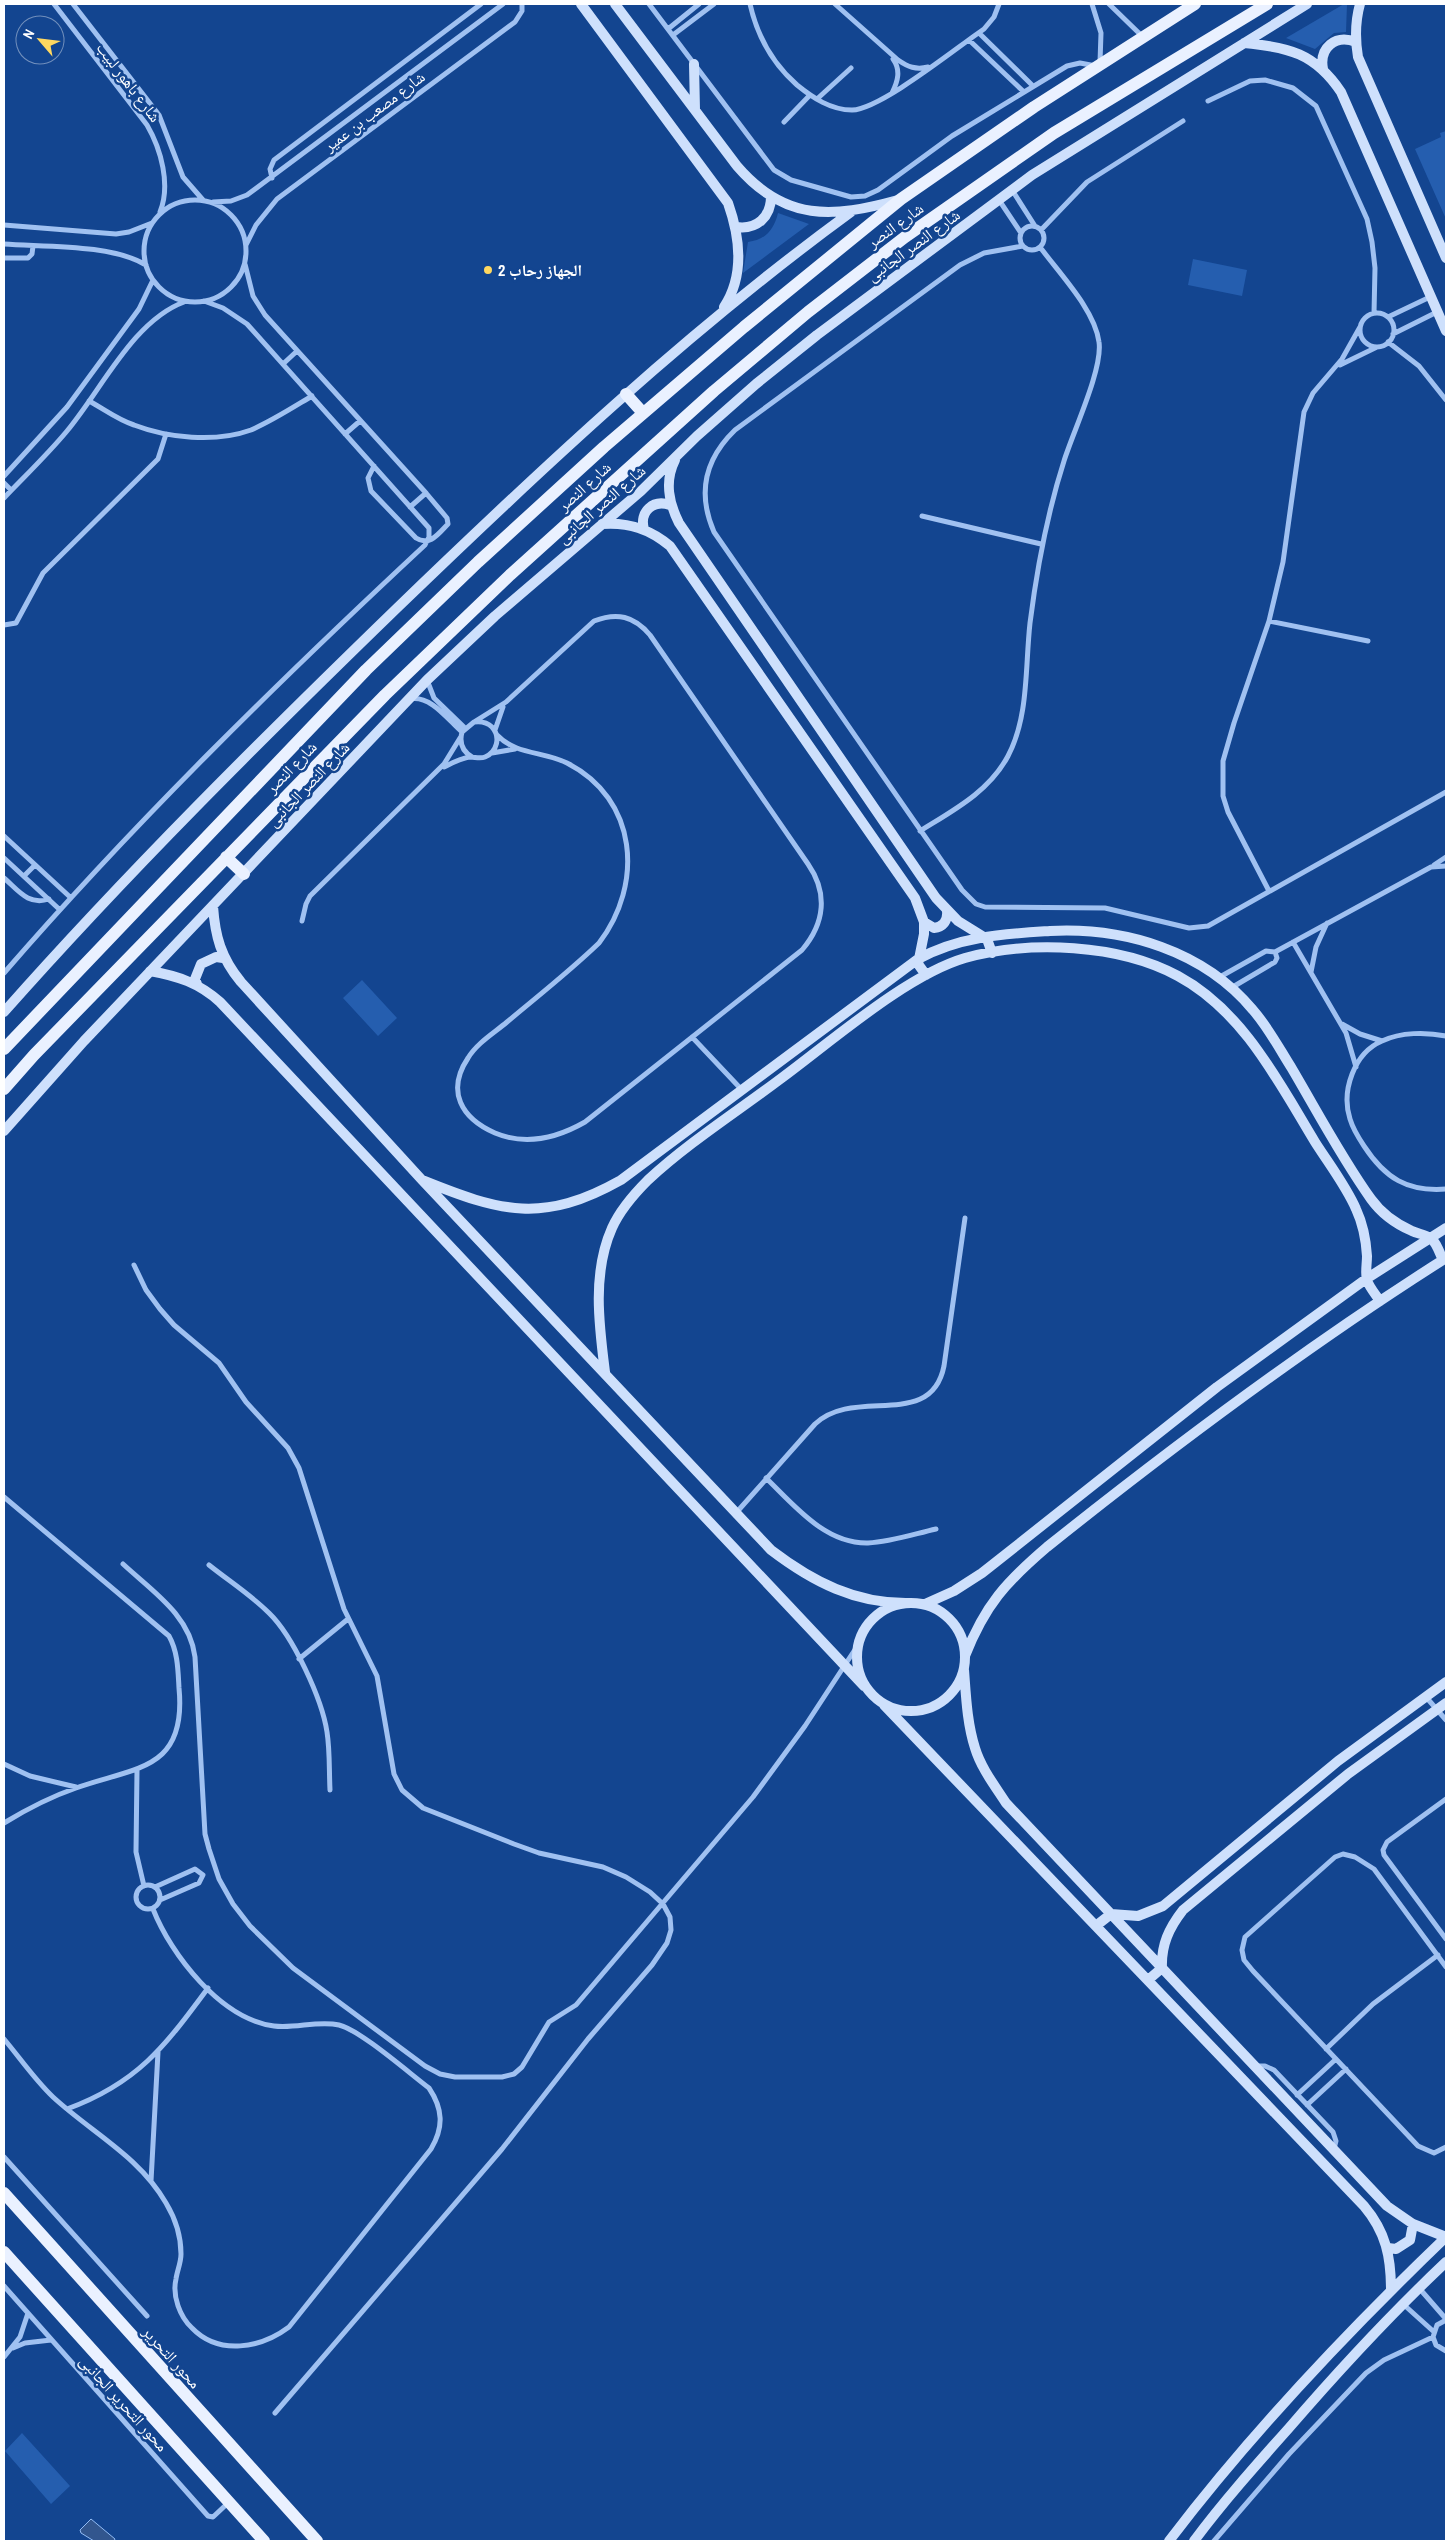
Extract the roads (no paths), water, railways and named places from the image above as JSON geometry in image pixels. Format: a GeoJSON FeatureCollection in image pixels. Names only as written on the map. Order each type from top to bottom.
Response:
{"type":"FeatureCollection","features":[{"type":"Feature","properties":{"kind":"main road","name":"شارع النصر"},"geometry":{"type":"LineString","coordinates":[[4,1049],[366,670],[478,562],[643,413],[744,327],[901,199],[1034,107],[1195,4]]}},
{"type":"Feature","properties":{"kind":"main road","name":"شارع النصر"},"geometry":{"type":"LineString","coordinates":[[4,1090],[34,1055],[385,695],[482,601],[674,425],[767,345],[905,238],[1054,133],[1267,4]]}},
{"type":"Feature","properties":{"kind":"main road"},"geometry":{"type":"LineString","coordinates":[[626,394],[643,413]]}},
{"type":"Feature","properties":{"kind":"main road"},"geometry":{"type":"LineString","coordinates":[[226,857],[244,874]]}},
{"type":"Feature","properties":{"kind":"main road","name":"محور التحرير"},"geometry":{"type":"LineString","coordinates":[[4,2194],[317,2541]]}},
{"type":"Feature","properties":{"kind":"main road"},"geometry":{"type":"LineString","coordinates":[[4,2252],[264,2541]]}},
{"type":"Feature","properties":{"kind":"street","name":"شارع باهور لبيب"},"geometry":{"type":"LineString","coordinates":[[54,4],[147,124],[155,138],[165,179],[165,197],[160,213]]}},
{"type":"Feature","properties":{"kind":"street","name":"شارع باهور لبيب"},"geometry":{"type":"LineString","coordinates":[[73,4],[159,115],[182,177],[204,200]]}},
{"type":"Feature","properties":{"kind":"street"},"geometry":{"type":"LineString","coordinates":[[272,178],[270,168],[274,160],[481,4]]}},
{"type":"Feature","properties":{"kind":"street","name":"شارع مصعب بن عمير"},"geometry":{"type":"LineString","coordinates":[[213,202],[239,198],[272,178],[503,4]]}},
{"type":"Feature","properties":{"kind":"street","name":"شارع مصعب بن عمير"},"geometry":{"type":"LineString","coordinates":[[246,245],[256,225],[277,199],[515,22],[522,12],[522,4]]}},
{"type":"Feature","properties":{"kind":"street"},"geometry":{"type":"LineString","coordinates":[[581,4],[714,181],[728,203],[736,227],[739,251],[737,275],[730,298],[720,313]]}},
{"type":"Feature","properties":{"kind":"street"},"geometry":{"type":"LineString","coordinates":[[615,4],[745,175],[771,196],[792,206],[813,212],[851,212],[901,199]]}},
{"type":"Feature","properties":{"kind":"street"},"geometry":{"type":"LineString","coordinates":[[649,4],[774,170],[791,180],[850,197],[865,196],[878,190],[952,136],[1074,64],[1098,65],[1101,33],[1092,4]]}},
{"type":"Feature","properties":{"kind":"street"},"geometry":{"type":"LineString","coordinates":[[668,29],[700,4]]}},
{"type":"Feature","properties":{"kind":"street"},"geometry":{"type":"LineString","coordinates":[[673,36],[714,4]]}},
{"type":"Feature","properties":{"kind":"street"},"geometry":{"type":"LineString","coordinates":[[750,4],[757,27],[769,52],[786,74],[817,99],[834,107],[852,110],[877,103],[979,33],[994,17],[999,4]]}},
{"type":"Feature","properties":{"kind":"street"},"geometry":{"type":"LineString","coordinates":[[835,4],[887,51],[908,67],[919,69],[931,67]]}},
{"type":"Feature","properties":{"kind":"street"},"geometry":{"type":"LineString","coordinates":[[1109,4],[1143,38]]}},
{"type":"Feature","properties":{"kind":"street","name":"شارع النصر الجانبى"},"geometry":{"type":"LineString","coordinates":[[4,1131],[65,1061],[427,680],[495,616],[602,524],[786,359],[1032,175],[1307,4]]}},
{"type":"Feature","properties":{"kind":"street"},"geometry":{"type":"LineString","coordinates":[[1360,4],[1356,18],[1356,42],[1364,72],[1446,258]]}},
{"type":"Feature","properties":{"kind":"street"},"geometry":{"type":"LineString","coordinates":[[979,33],[1034,86]]}},
{"type":"Feature","properties":{"kind":"street"},"geometry":{"type":"LineString","coordinates":[[1323,69],[1322,56],[1330,44],[1342,39],[1356,42]]}},
{"type":"Feature","properties":{"kind":"street"},"geometry":{"type":"LineString","coordinates":[[969,40],[1024,92]]}},
{"type":"Feature","properties":{"kind":"street"},"geometry":{"type":"LineString","coordinates":[[1244,43],[1291,50],[1308,58],[1323,69],[1341,92],[1446,331]]}},
{"type":"Feature","properties":{"kind":"street"},"geometry":{"type":"LineString","coordinates":[[887,51],[895,62],[898,72],[897,83],[892,93]]}},
{"type":"Feature","properties":{"kind":"street"},"geometry":{"type":"LineString","coordinates":[[694,64],[694,110]]}},
{"type":"Feature","properties":{"kind":"street"},"geometry":{"type":"LineString","coordinates":[[817,99],[851,68]]}},
{"type":"Feature","properties":{"kind":"street"},"geometry":{"type":"LineString","coordinates":[[1008,77],[1016,69]]}},
{"type":"Feature","properties":{"kind":"street"},"geometry":{"type":"LineString","coordinates":[[1208,101],[1250,81],[1265,80],[1294,88],[1316,106],[1367,219],[1375,268],[1374,313]]}},
{"type":"Feature","properties":{"kind":"street"},"geometry":{"type":"LineString","coordinates":[[784,122],[810,95]]}},
{"type":"Feature","properties":{"kind":"street"},"geometry":{"type":"LineString","coordinates":[[1041,230],[1087,182],[1182,121]]}},
{"type":"Feature","properties":{"kind":"street"},"geometry":{"type":"LineString","coordinates":[[1012,190],[1035,226],[1041,230],[1044,238],[1040,247],[1034,250],[1023,246],[984,253],[960,265],[735,430],[714,454],[704,485],[706,509],[714,532],[968,898],[985,907],[1105,908],[1198,928],[1216,923],[1446,792]]}},
{"type":"Feature","properties":{"kind":"street"},"geometry":{"type":"LineString","coordinates":[[736,227],[752,227],[765,218],[771,204],[771,196]]}},
{"type":"Feature","properties":{"kind":"street"},"geometry":{"type":"LineString","coordinates":[[4,973],[70,897],[158,805],[428,541],[435,537],[448,522],[426,493],[258,306],[249,286],[245,264],[246,245],[236,219],[213,202],[185,200],[160,213],[152,223],[145,239],[146,265],[153,280],[164,292],[186,301],[204,301],[222,294],[229,288],[245,264]]}},
{"type":"Feature","properties":{"kind":"street"},"geometry":{"type":"LineString","coordinates":[[999,200],[1021,234],[1023,246]]}},
{"type":"Feature","properties":{"kind":"street"},"geometry":{"type":"LineString","coordinates":[[4,1012],[97,910],[335,669],[505,505],[626,394],[720,313],[790,256],[851,212]]}},
{"type":"Feature","properties":{"kind":"street"},"geometry":{"type":"LineString","coordinates":[[4,225],[116,234],[129,232],[152,223]]}},
{"type":"Feature","properties":{"kind":"street"},"geometry":{"type":"LineString","coordinates":[[1021,234],[1027,227],[1035,226]]}},
{"type":"Feature","properties":{"kind":"street"},"geometry":{"type":"LineString","coordinates":[[4,244],[120,254],[146,265]]}},
{"type":"Feature","properties":{"kind":"street"},"geometry":{"type":"LineString","coordinates":[[4,258],[28,258],[32,254],[33,246]]}},
{"type":"Feature","properties":{"kind":"street"},"geometry":{"type":"LineString","coordinates":[[920,831],[984,787],[1002,766],[1014,742],[1023,707],[1030,624],[1041,544],[1064,461],[1097,367],[1100,343],[1093,320],[1040,247]]}},
{"type":"Feature","properties":{"kind":"street"},"geometry":{"type":"LineString","coordinates":[[4,476],[61,414],[134,318],[145,300],[153,280]]}},
{"type":"Feature","properties":{"kind":"street"},"geometry":{"type":"LineString","coordinates":[[1270,891],[1228,812],[1222,778],[1227,743],[1269,620],[1283,562],[1304,412],[1314,393],[1349,348],[1365,318],[1374,313],[1388,317],[1430,297]]}},
{"type":"Feature","properties":{"kind":"street"},"geometry":{"type":"LineString","coordinates":[[4,498],[67,431],[145,327],[164,311],[186,301]]}},
{"type":"Feature","properties":{"kind":"street"},"geometry":{"type":"LineString","coordinates":[[204,301],[240,318],[283,364],[429,528],[428,541]]}},
{"type":"Feature","properties":{"kind":"street"},"geometry":{"type":"LineString","coordinates":[[1333,370],[1357,355],[1388,342],[1393,334],[1438,312]]}},
{"type":"Feature","properties":{"kind":"street"},"geometry":{"type":"LineString","coordinates":[[1388,317],[1393,325],[1393,334]]}},
{"type":"Feature","properties":{"kind":"street"},"geometry":{"type":"LineString","coordinates":[[1360,327],[1363,339],[1373,346],[1379,346]]}},
{"type":"Feature","properties":{"kind":"street"},"geometry":{"type":"LineString","coordinates":[[1388,342],[1419,366],[1446,400]]}},
{"type":"Feature","properties":{"kind":"street"},"geometry":{"type":"LineString","coordinates":[[283,364],[297,351]]}},
{"type":"Feature","properties":{"kind":"street"},"geometry":{"type":"LineString","coordinates":[[90,402],[131,424],[166,434],[194,436],[234,434],[270,420],[312,396]]}},
{"type":"Feature","properties":{"kind":"street"},"geometry":{"type":"LineString","coordinates":[[345,434],[360,421]]}},
{"type":"Feature","properties":{"kind":"street"},"geometry":{"type":"LineString","coordinates":[[4,625],[16,623],[21,618],[43,572],[158,459],[166,434]]}},
{"type":"Feature","properties":{"kind":"street"},"geometry":{"type":"LineString","coordinates":[[677,456],[672,466],[668,486],[670,505],[679,523],[947,911],[958,921],[984,937],[990,944],[992,953]]}},
{"type":"Feature","properties":{"kind":"street"},"geometry":{"type":"LineString","coordinates":[[374,466],[368,478],[371,491],[416,538],[428,541]]}},
{"type":"Feature","properties":{"kind":"street"},"geometry":{"type":"LineString","coordinates":[[4,483],[11,490]]}},
{"type":"Feature","properties":{"kind":"street"},"geometry":{"type":"LineString","coordinates":[[410,507],[426,493]]}},
{"type":"Feature","properties":{"kind":"street"},"geometry":{"type":"LineString","coordinates":[[644,529],[643,518],[649,508],[659,503],[670,505]]}},
{"type":"Feature","properties":{"kind":"street"},"geometry":{"type":"LineString","coordinates":[[922,516],[1041,544]]}},
{"type":"Feature","properties":{"kind":"street"},"geometry":{"type":"LineString","coordinates":[[602,524],[616,523],[644,529],[670,546],[916,898],[924,922],[923,947],[918,959],[920,968],[926,975]]}},
{"type":"Feature","properties":{"kind":"street"},"geometry":{"type":"LineString","coordinates":[[302,921],[310,896],[437,772],[451,756],[462,733],[474,722],[506,702],[594,621],[606,616],[619,615],[631,618],[642,625],[650,634],[811,868],[818,882],[822,904],[819,925],[812,939],[802,950],[585,1122],[553,1137],[536,1140],[501,1135],[470,1118],[462,1108],[458,1095],[458,1082],[468,1057],[599,943],[618,914],[628,880],[627,845],[616,812],[595,784],[567,763],[518,750],[510,746],[486,722],[474,722]]}},
{"type":"Feature","properties":{"kind":"street"},"geometry":{"type":"LineString","coordinates":[[1269,620],[1368,641]]}},
{"type":"Feature","properties":{"kind":"street"},"geometry":{"type":"LineString","coordinates":[[427,680],[428,688],[434,698],[462,733],[463,749],[472,757]]}},
{"type":"Feature","properties":{"kind":"street"},"geometry":{"type":"LineString","coordinates":[[410,699],[420,698],[431,703],[462,733]]}},
{"type":"Feature","properties":{"kind":"street"},"geometry":{"type":"LineString","coordinates":[[437,772],[451,764],[472,757],[482,758],[491,753],[495,748],[496,732],[506,702]]}},
{"type":"Feature","properties":{"kind":"street"},"geometry":{"type":"LineString","coordinates":[[491,753],[518,750]]}},
{"type":"Feature","properties":{"kind":"street"},"geometry":{"type":"LineString","coordinates":[[4,836],[70,897]]}},
{"type":"Feature","properties":{"kind":"street"},"geometry":{"type":"LineString","coordinates":[[4,858],[59,909]]}},
{"type":"Feature","properties":{"kind":"street"},"geometry":{"type":"LineString","coordinates":[[1218,978],[1266,951],[1275,952],[1446,858]]}},
{"type":"Feature","properties":{"kind":"street"},"geometry":{"type":"LineString","coordinates":[[24,876],[35,865]]}},
{"type":"Feature","properties":{"kind":"street"},"geometry":{"type":"LineString","coordinates":[[1431,867],[1446,866]]}},
{"type":"Feature","properties":{"kind":"street"},"geometry":{"type":"LineString","coordinates":[[4,878],[26,898],[33,901],[49,899]]}},
{"type":"Feature","properties":{"kind":"street"},"geometry":{"type":"LineString","coordinates":[[213,906],[218,943],[224,958],[241,982],[422,1180],[771,1550],[812,1579],[859,1598],[884,1603],[910,1602],[925,1604],[938,1610],[954,1624],[963,1642],[967,1710],[975,1749],[989,1777],[1006,1802],[1386,2206],[1413,2224],[1446,2237],[1391,2290],[1245,2449],[1198,2503],[1169,2541]]}},
{"type":"Feature","properties":{"kind":"street"},"geometry":{"type":"LineString","coordinates":[[924,922],[930,927],[942,926],[946,919],[947,911]]}},
{"type":"Feature","properties":{"kind":"street"},"geometry":{"type":"LineString","coordinates":[[1311,972],[1316,947],[1327,922]]}},
{"type":"Feature","properties":{"kind":"street"},"geometry":{"type":"LineString","coordinates":[[422,1180],[462,1196],[493,1205],[536,1208],[577,1201],[592,1196],[621,1180],[918,959],[957,942],[984,937],[1080,930],[1113,934],[1152,943],[1175,952],[1231,988],[1254,1010],[1271,1035],[1372,1200],[1398,1224],[1431,1238],[1445,1259],[1380,1301],[1231,1404],[1156,1460],[1034,1558],[997,1596],[978,1625],[965,1656]]}},
{"type":"Feature","properties":{"kind":"street"},"geometry":{"type":"LineString","coordinates":[[1293,942],[1340,1023],[1350,1044],[1356,1067]]}},
{"type":"Feature","properties":{"kind":"street"},"geometry":{"type":"LineString","coordinates":[[605,1372],[600,1320],[601,1265],[612,1227],[633,1197],[648,1181],[690,1147],[880,1006],[926,975],[951,963],[1012,950],[1063,949],[1108,952],[1132,957],[1179,976],[1220,1005],[1237,1022],[1255,1047],[1355,1206],[1366,1242],[1366,1279],[1380,1301]]}},
{"type":"Feature","properties":{"kind":"street"},"geometry":{"type":"LineString","coordinates":[[1231,988],[1275,962],[1277,958],[1275,952]]}},
{"type":"Feature","properties":{"kind":"street"},"geometry":{"type":"LineString","coordinates":[[197,984],[195,979],[201,964],[216,957],[224,958]]}},
{"type":"Feature","properties":{"kind":"street"},"geometry":{"type":"LineString","coordinates":[[150,971],[183,978],[197,984],[220,1002],[864,1686],[1097,1925],[1364,2206],[1379,2226],[1388,2248],[1391,2290]]}},
{"type":"Feature","properties":{"kind":"street"},"geometry":{"type":"LineString","coordinates":[[1340,1023],[1360,1034],[1382,1041]]}},
{"type":"Feature","properties":{"kind":"street"},"geometry":{"type":"LineString","coordinates":[[1446,1036],[1418,1034],[1382,1041],[1367,1052],[1356,1067],[1347,1092],[1349,1118],[1354,1131],[1377,1166],[1393,1178],[1410,1186],[1423,1189],[1446,1189]]}},
{"type":"Feature","properties":{"kind":"street"},"geometry":{"type":"LineString","coordinates":[[692,1037],[742,1090]]}},
{"type":"Feature","properties":{"kind":"street"},"geometry":{"type":"LineString","coordinates":[[736,1513],[815,1424],[828,1413],[843,1408],[914,1402],[928,1396],[937,1387],[944,1366],[965,1218]]}},
{"type":"Feature","properties":{"kind":"street"},"geometry":{"type":"LineString","coordinates":[[925,1604],[954,1591],[982,1573],[1209,1393],[1366,1279],[1446,1228]]}},
{"type":"Feature","properties":{"kind":"street"},"geometry":{"type":"LineString","coordinates":[[134,1265],[146,1290],[160,1309],[174,1325],[219,1364],[246,1402],[294,1457],[304,1479],[348,1620],[377,1676],[394,1774],[408,1797],[423,1808],[520,1846],[616,1872],[650,1892],[663,1904],[670,1917],[671,1930],[661,1954],[588,2039],[502,2149],[275,2413]]}},
{"type":"Feature","properties":{"kind":"street"},"geometry":{"type":"LineString","coordinates":[[766,1478],[807,1518],[828,1531],[850,1541],[878,1542],[936,1529]]}},
{"type":"Feature","properties":{"kind":"street"},"geometry":{"type":"LineString","coordinates":[[4,1497],[162,1630],[173,1643],[181,1707],[177,1730],[161,1755],[137,1771],[77,1787],[43,1801],[4,1823]]}},
{"type":"Feature","properties":{"kind":"street"},"geometry":{"type":"LineString","coordinates":[[123,1564],[176,1614],[191,1637],[195,1657],[205,1834],[213,1864],[230,1898],[250,1926],[304,1978],[432,2070],[455,2077],[502,2078],[514,2074],[522,2067],[550,2022],[576,2005],[753,1797],[805,1726],[858,1645]]}},
{"type":"Feature","properties":{"kind":"street"},"geometry":{"type":"LineString","coordinates":[[209,1565],[268,1612],[283,1630],[300,1659],[324,1720],[328,1747],[330,1790]]}},
{"type":"Feature","properties":{"kind":"street"},"geometry":{"type":"LineString","coordinates":[[864,1686],[856,1659],[863,1631],[882,1611],[910,1602]]}},
{"type":"Feature","properties":{"kind":"street"},"geometry":{"type":"LineString","coordinates":[[300,1659],[348,1620]]}},
{"type":"Feature","properties":{"kind":"street"},"geometry":{"type":"LineString","coordinates":[[884,1705],[897,1710],[911,1712],[926,1710],[939,1704],[950,1695],[958,1684],[964,1670]]}},
{"type":"Feature","properties":{"kind":"street"},"geometry":{"type":"LineString","coordinates":[[1097,1925],[1111,1914],[1138,1916],[1163,1906],[1338,1761],[1426,1697],[1445,1686]]}},
{"type":"Feature","properties":{"kind":"street"},"geometry":{"type":"LineString","coordinates":[[1426,1697],[1446,1720]]}},
{"type":"Feature","properties":{"kind":"street"},"geometry":{"type":"LineString","coordinates":[[1148,1980],[1162,1968],[1164,1943],[1175,1920],[1183,1910],[1341,1780],[1446,1703]]}},
{"type":"Feature","properties":{"kind":"street"},"geometry":{"type":"LineString","coordinates":[[4,1764],[30,1776],[77,1787]]}},
{"type":"Feature","properties":{"kind":"street"},"geometry":{"type":"LineString","coordinates":[[137,1771],[136,1852],[144,1886]]}},
{"type":"Feature","properties":{"kind":"street"},"geometry":{"type":"LineString","coordinates":[[1446,1799],[1387,1842],[1383,1850],[1384,1855],[1446,1939]]}},
{"type":"Feature","properties":{"kind":"street"},"geometry":{"type":"LineString","coordinates":[[1446,1966],[1374,1869],[1355,1857],[1343,1854],[1335,1857],[1252,1930],[1245,1937],[1242,1950],[1244,1960],[1252,1971],[1418,2146],[1434,2152],[1446,2147]]}},
{"type":"Feature","properties":{"kind":"street"},"geometry":{"type":"LineString","coordinates":[[195,1870],[203,1875],[199,1884],[160,1900],[153,1909],[141,1908],[136,1902],[137,1891],[144,1886],[155,1887],[195,1870]]}},
{"type":"Feature","properties":{"kind":"street"},"geometry":{"type":"LineString","coordinates":[[155,1887],[160,1893],[160,1900]]}},
{"type":"Feature","properties":{"kind":"street"},"geometry":{"type":"LineString","coordinates":[[4,2039],[52,2096],[118,2147],[151,2182],[166,2202],[178,2230],[181,2256],[175,2291],[185,2320],[200,2335],[225,2345],[252,2345],[278,2335],[298,2317],[438,2137],[441,2111],[436,2099],[428,2088],[353,2032],[338,2025],[328,2024],[288,2027],[260,2023],[234,2010],[208,1988],[175,1952],[153,1909]]}},
{"type":"Feature","properties":{"kind":"street"},"geometry":{"type":"LineString","coordinates":[[1326,2049],[1373,2004],[1438,1955]]}},
{"type":"Feature","properties":{"kind":"street"},"geometry":{"type":"LineString","coordinates":[[67,2109],[116,2086],[158,2052],[208,1988]]}},
{"type":"Feature","properties":{"kind":"street"},"geometry":{"type":"LineString","coordinates":[[151,2182],[158,2052]]}},
{"type":"Feature","properties":{"kind":"street"},"geometry":{"type":"LineString","coordinates":[[1298,2095],[1336,2059]]}},
{"type":"Feature","properties":{"kind":"street"},"geometry":{"type":"LineString","coordinates":[[1255,2066],[1270,2067],[1298,2095],[1335,2136],[1334,2150]]}},
{"type":"Feature","properties":{"kind":"street"},"geometry":{"type":"LineString","coordinates":[[1307,2105],[1346,2069]]}},
{"type":"Feature","properties":{"kind":"street"},"geometry":{"type":"LineString","coordinates":[[4,2157],[147,2316]]}},
{"type":"Feature","properties":{"kind":"street"},"geometry":{"type":"LineString","coordinates":[[1388,2248],[1404,2246],[1410,2240],[1413,2224]]}},
{"type":"Feature","properties":{"kind":"street"},"geometry":{"type":"LineString","coordinates":[[1194,2541],[1214,2515],[1309,2405],[1403,2304],[1446,2262]]}},
{"type":"Feature","properties":{"kind":"street","name":"محور التحرير الجانبى"},"geometry":{"type":"LineString","coordinates":[[4,2286],[208,2516],[214,2517],[228,2502]]}},
{"type":"Feature","properties":{"kind":"street"},"geometry":{"type":"LineString","coordinates":[[1419,2288],[1446,2320],[1437,2325],[1433,2331],[1436,2346],[1446,2351]]}},
{"type":"Feature","properties":{"kind":"street"},"geometry":{"type":"LineString","coordinates":[[1403,2304],[1433,2331]]}},
{"type":"Feature","properties":{"kind":"street"},"geometry":{"type":"LineString","coordinates":[[4,2357],[20,2337],[28,2314]]}},
{"type":"Feature","properties":{"kind":"street"},"geometry":{"type":"LineString","coordinates":[[1214,2541],[1288,2454],[1366,2372],[1384,2360],[1433,2337]]}},
{"type":"Feature","properties":{"kind":"street"},"geometry":{"type":"LineString","coordinates":[[13,2348],[38,2340],[52,2340]]}},
{"type":"Feature","properties":{"kind":"place","name":"الجهاز رحاب 2"},"geometry":{"type":"Point","coordinates":[488,270]}}]}
